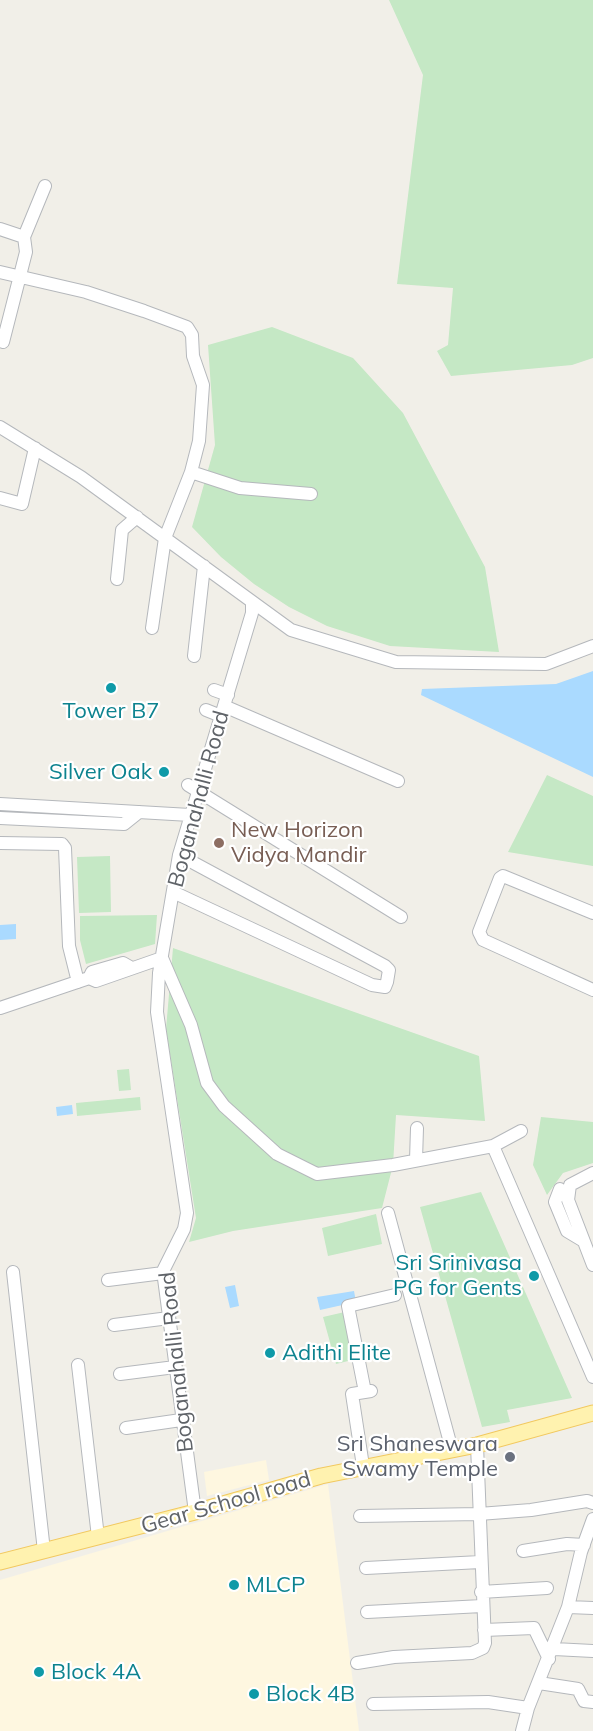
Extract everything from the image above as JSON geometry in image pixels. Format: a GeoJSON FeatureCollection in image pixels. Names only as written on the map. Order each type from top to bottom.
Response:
{"type":"FeatureCollection","features":[{"type":"Feature","properties":{"kind":"main road","name":"Gear School road"},"geometry":{"type":"LineString","coordinates":[[0,1562],[98,1538],[363,1466],[477,1445],[593,1413]]}},
{"type":"Feature","properties":{"kind":"street"},"geometry":{"type":"LineString","coordinates":[[3,342],[26,252],[24,237],[45,186]]}},
{"type":"Feature","properties":{"kind":"street"},"geometry":{"type":"LineString","coordinates":[[0,229],[24,237]]}},
{"type":"Feature","properties":{"kind":"street"},"geometry":{"type":"LineString","coordinates":[[0,272],[86,292],[187,327],[191,332],[194,356],[203,385],[204,405],[199,441],[191,472],[165,538],[152,628]]}},
{"type":"Feature","properties":{"kind":"street"},"geometry":{"type":"LineString","coordinates":[[0,427],[35,448],[136,517],[291,630],[396,662],[546,664],[593,646]]}},
{"type":"Feature","properties":{"kind":"street"},"geometry":{"type":"LineString","coordinates":[[0,498],[22,504],[35,448]]}},
{"type":"Feature","properties":{"kind":"street"},"geometry":{"type":"LineString","coordinates":[[191,472],[240,488],[311,494]]}},
{"type":"Feature","properties":{"kind":"street"},"geometry":{"type":"LineString","coordinates":[[117,579],[122,530],[136,517]]}},
{"type":"Feature","properties":{"kind":"street"},"geometry":{"type":"LineString","coordinates":[[194,656],[204,566]]}},
{"type":"Feature","properties":{"kind":"street","name":"Boganahalli Road"},"geometry":{"type":"LineString","coordinates":[[195,1512],[163,1273],[168,1257],[184,1229],[187,1214],[177,1137],[159,1043],[157,1012],[172,892],[190,815],[192,788],[204,749],[224,706],[252,613],[252,602]]}},
{"type":"Feature","properties":{"kind":"street"},"geometry":{"type":"LineString","coordinates":[[214,690],[224,706],[398,781]]}},
{"type":"Feature","properties":{"kind":"street"},"geometry":{"type":"LineString","coordinates":[[206,710],[224,706]]}},
{"type":"Feature","properties":{"kind":"street"},"geometry":{"type":"LineString","coordinates":[[192,788],[401,917]]}},
{"type":"Feature","properties":{"kind":"street"},"geometry":{"type":"LineString","coordinates":[[0,804],[190,815]]}},
{"type":"Feature","properties":{"kind":"street"},"geometry":{"type":"LineString","coordinates":[[0,818],[124,824],[139,812]]}},
{"type":"Feature","properties":{"kind":"street"},"geometry":{"type":"LineString","coordinates":[[0,843],[62,844],[69,946],[84,980]]}},
{"type":"Feature","properties":{"kind":"street"},"geometry":{"type":"LineString","coordinates":[[172,892],[372,986],[385,987],[389,970],[385,966],[179,855]]}},
{"type":"Feature","properties":{"kind":"street"},"geometry":{"type":"LineString","coordinates":[[593,913],[503,876],[500,878],[479,932],[483,940],[593,990]]}},
{"type":"Feature","properties":{"kind":"street"},"geometry":{"type":"LineString","coordinates":[[0,1008],[84,980],[92,972],[123,963],[130,967],[162,958],[191,1025],[207,1083],[224,1106],[277,1154],[317,1174],[393,1164],[494,1146],[521,1131]]}},
{"type":"Feature","properties":{"kind":"street"},"geometry":{"type":"LineString","coordinates":[[416,1160],[417,1128]]}},
{"type":"Feature","properties":{"kind":"street"},"geometry":{"type":"LineString","coordinates":[[494,1146],[593,1377]]}},
{"type":"Feature","properties":{"kind":"street"},"geometry":{"type":"LineString","coordinates":[[593,1173],[570,1185],[568,1200],[593,1265]]}},
{"type":"Feature","properties":{"kind":"street"},"geometry":{"type":"LineString","coordinates":[[560,1189],[555,1202],[567,1231],[582,1240]]}},
{"type":"Feature","properties":{"kind":"street"},"geometry":{"type":"LineString","coordinates":[[388,1213],[452,1450]]}},
{"type":"Feature","properties":{"kind":"street"},"geometry":{"type":"LineString","coordinates":[[13,1272],[45,1551]]}},
{"type":"Feature","properties":{"kind":"street"},"geometry":{"type":"LineString","coordinates":[[108,1280],[163,1273]]}},
{"type":"Feature","properties":{"kind":"street"},"geometry":{"type":"LineString","coordinates":[[363,1466],[352,1394],[368,1391],[348,1306],[395,1295]]}},
{"type":"Feature","properties":{"kind":"street"},"geometry":{"type":"LineString","coordinates":[[114,1325],[169,1318]]}},
{"type":"Feature","properties":{"kind":"street"},"geometry":{"type":"LineString","coordinates":[[78,1365],[98,1538]]}},
{"type":"Feature","properties":{"kind":"street"},"geometry":{"type":"LineString","coordinates":[[120,1374],[175,1367]]}},
{"type":"Feature","properties":{"kind":"street"},"geometry":{"type":"LineString","coordinates":[[126,1428],[181,1420]]}},
{"type":"Feature","properties":{"kind":"street"},"geometry":{"type":"LineString","coordinates":[[357,1663],[394,1657],[472,1653],[483,1648],[477,1445]]}},
{"type":"Feature","properties":{"kind":"street"},"geometry":{"type":"LineString","coordinates":[[360,1516],[479,1514],[531,1510],[587,1501],[593,1503]]}},
{"type":"Feature","properties":{"kind":"street"},"geometry":{"type":"LineString","coordinates":[[522,1731],[528,1708],[552,1654],[568,1608],[593,1519]]}},
{"type":"Feature","properties":{"kind":"street"},"geometry":{"type":"LineString","coordinates":[[523,1551],[567,1544],[586,1550]]}},
{"type":"Feature","properties":{"kind":"street"},"geometry":{"type":"LineString","coordinates":[[366,1568],[480,1562]]}},
{"type":"Feature","properties":{"kind":"street"},"geometry":{"type":"LineString","coordinates":[[481,1592],[547,1588]]}},
{"type":"Feature","properties":{"kind":"street"},"geometry":{"type":"LineString","coordinates":[[367,1612],[482,1606]]}},
{"type":"Feature","properties":{"kind":"street"},"geometry":{"type":"LineString","coordinates":[[568,1608],[593,1608]]}},
{"type":"Feature","properties":{"kind":"street"},"geometry":{"type":"LineString","coordinates":[[484,1630],[534,1628],[552,1654]]}},
{"type":"Feature","properties":{"kind":"street"},"geometry":{"type":"LineString","coordinates":[[552,1654],[593,1651]]}},
{"type":"Feature","properties":{"kind":"street"},"geometry":{"type":"LineString","coordinates":[[539,1683],[578,1689],[584,1701],[593,1702]]}},
{"type":"Feature","properties":{"kind":"street"},"geometry":{"type":"LineString","coordinates":[[374,1704],[488,1702],[528,1708]]}},
{"type":"Feature","properties":{"kind":"shaded area"},"geometry":{"type":"Polygon","coordinates":[[[266,1460],[269,1480],[207,1496],[204,1472],[266,1460]]]}},
{"type":"Feature","properties":{"kind":"shaded area"},"geometry":{"type":"Polygon","coordinates":[[[328,1484],[359,1731],[0,1731],[0,1580],[328,1484]]]}},
{"type":"Feature","properties":{"kind":"green space"},"geometry":{"type":"Polygon","coordinates":[[[389,0],[593,0],[593,358],[572,365],[451,376],[437,351],[448,345],[453,288],[397,284],[423,75],[389,0]]]}},
{"type":"Feature","properties":{"kind":"green space"},"geometry":{"type":"Polygon","coordinates":[[[272,327],[353,358],[403,413],[485,567],[499,652],[390,646],[327,626],[289,607],[254,584],[221,557],[192,527],[215,445],[208,345],[272,327]]]}},
{"type":"Feature","properties":{"kind":"green space"},"geometry":{"type":"Polygon","coordinates":[[[547,775],[593,796],[593,866],[508,852],[547,775]]]}},
{"type":"Feature","properties":{"kind":"green space"},"geometry":{"type":"Polygon","coordinates":[[[110,856],[111,912],[79,913],[77,857],[110,856]]]}},
{"type":"Feature","properties":{"kind":"green space"},"geometry":{"type":"Polygon","coordinates":[[[157,915],[155,944],[86,964],[80,940],[80,916],[157,915]]]}},
{"type":"Feature","properties":{"kind":"green space"},"geometry":{"type":"Polygon","coordinates":[[[173,948],[479,1056],[485,1121],[396,1115],[393,1165],[382,1208],[233,1231],[189,1242],[196,1218],[166,1029],[173,948]]]}},
{"type":"Feature","properties":{"kind":"green space"},"geometry":{"type":"Polygon","coordinates":[[[129,1069],[131,1090],[119,1091],[117,1070],[129,1069]]]}},
{"type":"Feature","properties":{"kind":"green space"},"geometry":{"type":"Polygon","coordinates":[[[140,1097],[141,1110],[77,1116],[76,1103],[140,1097]]]}},
{"type":"Feature","properties":{"kind":"green space"},"geometry":{"type":"Polygon","coordinates":[[[541,1117],[593,1122],[593,1163],[563,1173],[547,1195],[533,1165],[541,1117]]]}},
{"type":"Feature","properties":{"kind":"green space"},"geometry":{"type":"Polygon","coordinates":[[[481,1192],[572,1398],[507,1410],[510,1422],[482,1427],[420,1207],[481,1192]]]}},
{"type":"Feature","properties":{"kind":"green space"},"geometry":{"type":"Polygon","coordinates":[[[376,1214],[382,1244],[328,1256],[322,1228],[376,1214]]]}},
{"type":"Feature","properties":{"kind":"green space"},"geometry":{"type":"Polygon","coordinates":[[[349,1311],[356,1359],[336,1364],[323,1317],[349,1311]]]}},
{"type":"Feature","properties":{"kind":"water"},"geometry":{"type":"Polygon","coordinates":[[[593,671],[593,777],[421,695],[422,689],[556,684],[593,671]]]}},
{"type":"Feature","properties":{"kind":"water"},"geometry":{"type":"Polygon","coordinates":[[[16,924],[16,939],[0,940],[0,925],[16,924]]]}},
{"type":"Feature","properties":{"kind":"water"},"geometry":{"type":"Polygon","coordinates":[[[72,1105],[73,1114],[57,1116],[56,1107],[72,1105]]]}},
{"type":"Feature","properties":{"kind":"water"},"geometry":{"type":"Polygon","coordinates":[[[235,1285],[239,1306],[230,1308],[225,1287],[235,1285]]]}},
{"type":"Feature","properties":{"kind":"water"},"geometry":{"type":"Polygon","coordinates":[[[354,1291],[356,1302],[320,1310],[317,1297],[354,1291]]]}},
{"type":"Feature","properties":{"kind":"place","name":"Tower B7"},"geometry":{"type":"Point","coordinates":[111,688]}},
{"type":"Feature","properties":{"kind":"place","name":"Silver Oak"},"geometry":{"type":"Point","coordinates":[164,772]}},
{"type":"Feature","properties":{"kind":"place","name":"New Horizon Vidya Mandir"},"geometry":{"type":"Point","coordinates":[219,843]}},
{"type":"Feature","properties":{"kind":"place","name":"Sri Srinivasa PG for Gents"},"geometry":{"type":"Point","coordinates":[534,1276]}},
{"type":"Feature","properties":{"kind":"place","name":"Adithi Elite"},"geometry":{"type":"Point","coordinates":[270,1353]}},
{"type":"Feature","properties":{"kind":"place","name":"Sri Shaneswara Swamy Temple"},"geometry":{"type":"Point","coordinates":[510,1457]}},
{"type":"Feature","properties":{"kind":"place","name":"MLCP"},"geometry":{"type":"Point","coordinates":[234,1585]}},
{"type":"Feature","properties":{"kind":"place","name":"Block 4A"},"geometry":{"type":"Point","coordinates":[39,1672]}},
{"type":"Feature","properties":{"kind":"place","name":"Block 4B"},"geometry":{"type":"Point","coordinates":[254,1694]}}]}
